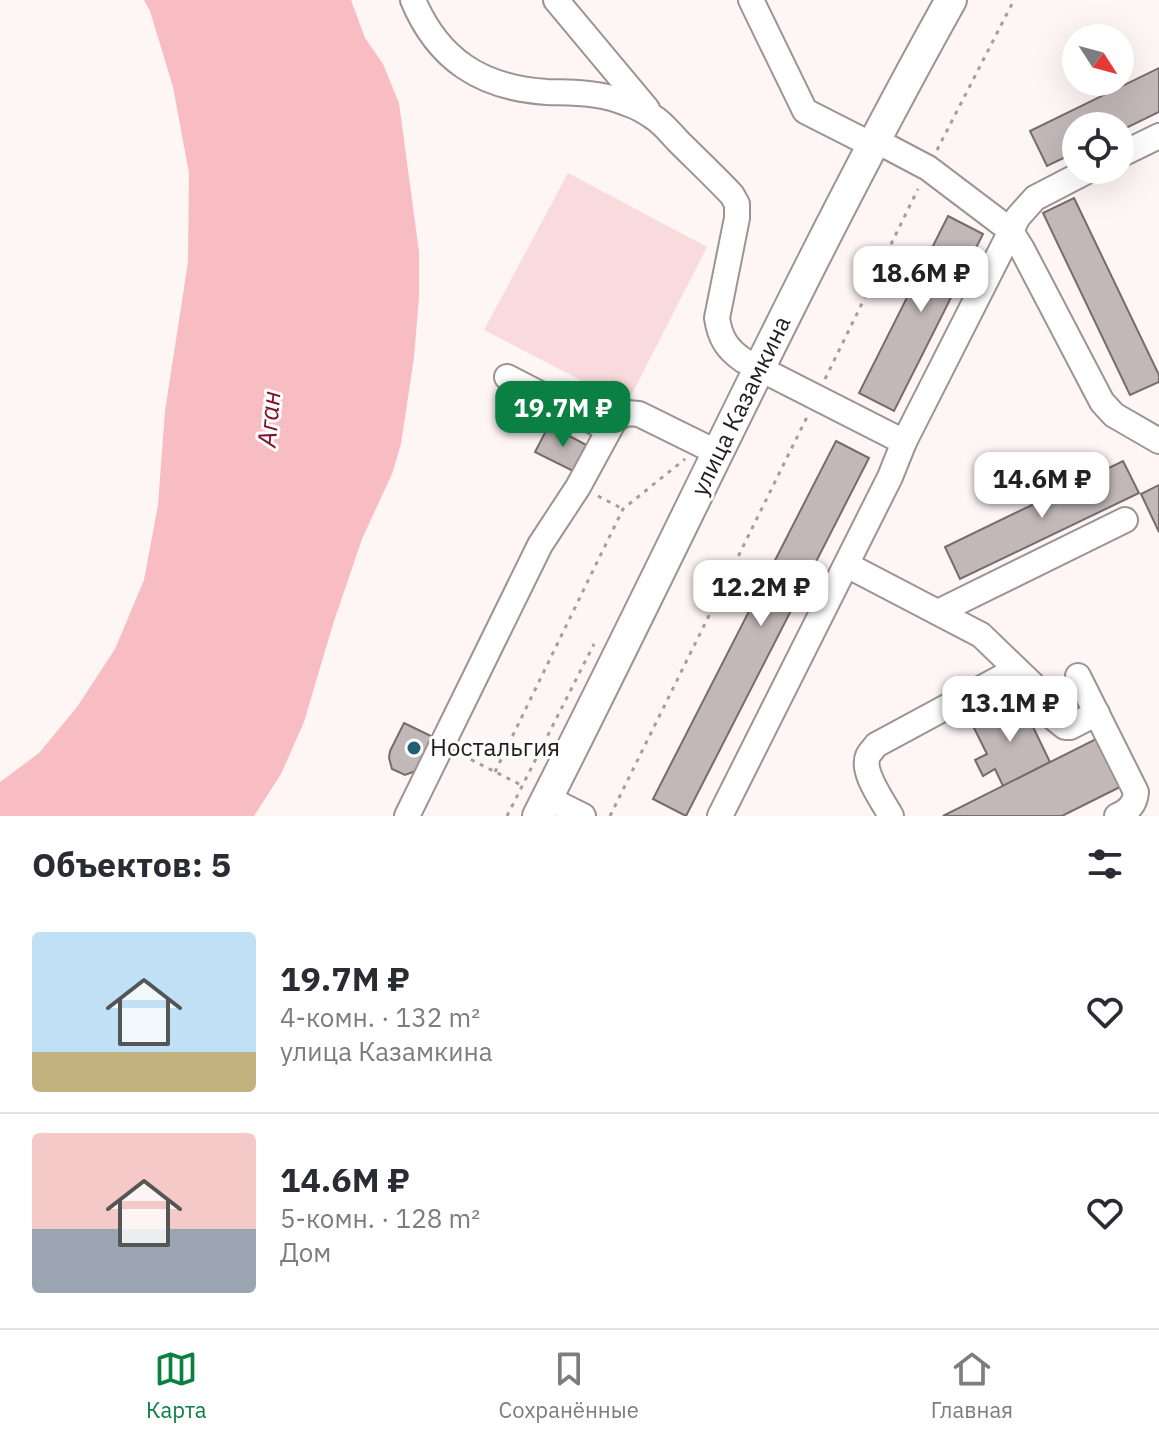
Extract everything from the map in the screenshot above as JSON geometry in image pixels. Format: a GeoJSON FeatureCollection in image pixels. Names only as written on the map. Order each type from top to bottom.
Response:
{"type":"FeatureCollection","features":[{"type":"Feature","properties":{"kind":"main road","name":"улица Казамкина"},"geometry":{"type":"LineString","coordinates":[[536,800],[710,449],[759,369],[874,142],[951,0]]}},
{"type":"Feature","properties":{"kind":"lane"},"geometry":{"type":"LineString","coordinates":[[413,0],[420,18],[444,51],[496,83],[529,90],[609,97],[654,117]]}},
{"type":"Feature","properties":{"kind":"lane"},"geometry":{"type":"LineString","coordinates":[[556,0],[654,117],[732,195],[737,204],[737,218],[717,318],[723,341],[732,352],[759,369],[904,442]]}},
{"type":"Feature","properties":{"kind":"lane"},"geometry":{"type":"LineString","coordinates":[[751,0],[802,108],[810,115],[928,168],[1010,230],[1102,402],[1114,415],[1159,441]]}},
{"type":"Feature","properties":{"kind":"lane"},"geometry":{"type":"LineString","coordinates":[[1134,148],[1159,136]]}},
{"type":"Feature","properties":{"kind":"lane"},"geometry":{"type":"LineString","coordinates":[[720,816],[847,565],[904,442],[1010,230],[1035,198],[1062,184]]}},
{"type":"Feature","properties":{"kind":"lane"},"geometry":{"type":"LineString","coordinates":[[507,377],[608,429]]}},
{"type":"Feature","properties":{"kind":"lane"},"geometry":{"type":"LineString","coordinates":[[407,816],[540,545],[578,487],[615,419],[632,413],[710,449]]}},
{"type":"Feature","properties":{"kind":"lane"},"geometry":{"type":"LineString","coordinates":[[938,612],[1125,520]]}},
{"type":"Feature","properties":{"kind":"lane"},"geometry":{"type":"LineString","coordinates":[[847,565],[981,635],[1034,686],[1055,719],[1065,727],[1097,713]]}},
{"type":"Feature","properties":{"kind":"lane"},"geometry":{"type":"LineString","coordinates":[[891,816],[868,775],[866,765],[876,745],[1015,670]]}},
{"type":"Feature","properties":{"kind":"lane"},"geometry":{"type":"LineString","coordinates":[[1078,676],[1136,792],[1132,806],[1117,816]]}},
{"type":"Feature","properties":{"kind":"lane"},"geometry":{"type":"LineString","coordinates":[[536,800],[583,816]]}},
{"type":"Feature","properties":{"kind":"path"},"geometry":{"type":"LineString","coordinates":[[495,772],[623,509],[710,449]]}},
{"type":"Feature","properties":{"kind":"path"},"geometry":{"type":"LineString","coordinates":[[578,487],[623,509]]}},
{"type":"Feature","properties":{"kind":"path"},"geometry":{"type":"LineString","coordinates":[[442,745],[495,772],[536,800]]}},
{"type":"Feature","properties":{"kind":"shaded area"},"geometry":{"type":"Polygon","coordinates":[[[568,173],[707,247],[632,394],[619,400],[484,330],[568,173]]]}},
{"type":"Feature","properties":{"kind":"water","name":"Аган"},"geometry":{"type":"Polygon","coordinates":[[[144,0],[351,0],[365,38],[383,64],[399,103],[419,252],[414,357],[401,444],[392,474],[362,539],[304,722],[281,774],[254,816],[0,816],[0,782],[39,753],[77,707],[115,649],[144,580],[158,505],[165,411],[188,262],[189,173],[173,87],[144,0]]]}},
{"type":"Feature","properties":{"kind":"building"},"geometry":{"type":"Polygon","coordinates":[[[1159,68],[1159,112],[1134,124],[1134,112],[1069,112],[1102,96],[1134,96],[1134,80],[1159,68]]]}},
{"type":"Feature","properties":{"kind":"building"},"geometry":{"type":"Polygon","coordinates":[[[1062,115],[1062,159],[1047,166],[1030,131],[1062,115]]]}},
{"type":"Feature","properties":{"kind":"building"},"geometry":{"type":"Polygon","coordinates":[[[1074,198],[1159,375],[1159,382],[1130,395],[1043,213],[1074,198]]]}},
{"type":"Feature","properties":{"kind":"building"},"geometry":{"type":"Polygon","coordinates":[[[948,216],[983,234],[894,411],[859,393],[948,216]]]}},
{"type":"Feature","properties":{"kind":"building"},"geometry":{"type":"Polygon","coordinates":[[[549,425],[590,447],[577,473],[535,452],[549,425]]]}},
{"type":"Feature","properties":{"kind":"building"},"geometry":{"type":"Polygon","coordinates":[[[836,441],[869,458],[686,816],[653,799],[836,441]]]}},
{"type":"Feature","properties":{"kind":"building"},"geometry":{"type":"Polygon","coordinates":[[[1123,461],[1139,493],[960,579],[945,547],[1123,461]]]}},
{"type":"Feature","properties":{"kind":"building"},"geometry":{"type":"Polygon","coordinates":[[[1159,485],[1159,532],[1141,494],[1159,485]]]}},
{"type":"Feature","properties":{"kind":"building"},"geometry":{"type":"Polygon","coordinates":[[[1020,700],[1050,762],[1003,786],[995,769],[983,776],[975,760],[987,754],[972,724],[1020,700]]]}},
{"type":"Feature","properties":{"kind":"building","name":"Ностальгия"},"geometry":{"type":"Polygon","coordinates":[[[404,723],[435,738],[416,771],[405,775],[392,769],[389,758],[404,723]]]}},
{"type":"Feature","properties":{"kind":"building"},"geometry":{"type":"Polygon","coordinates":[[[1096,739],[1120,787],[1062,816],[943,816],[1096,739]]]}},
{"type":"Feature","properties":{"kind":"place","name":"Ностальгия"},"geometry":{"type":"Point","coordinates":[414,748]}}]}
